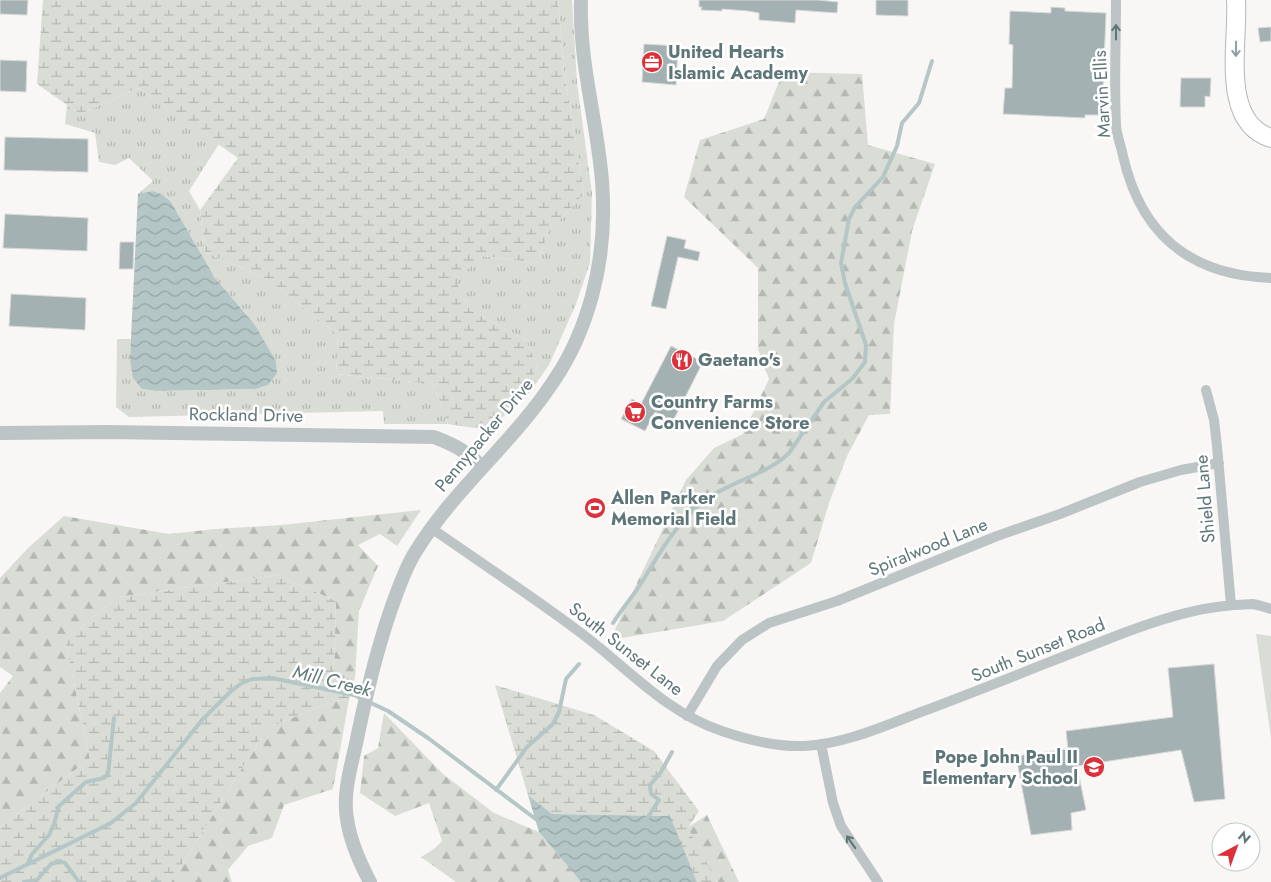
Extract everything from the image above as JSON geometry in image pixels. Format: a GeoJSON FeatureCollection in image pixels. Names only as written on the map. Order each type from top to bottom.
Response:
{"type":"FeatureCollection","features":[{"type":"Feature","properties":{"kind":"highway"},"geometry":{"type":"LineString","coordinates":[[1236,0],[1236,86],[1238,104],[1244,118],[1254,129],[1271,138]]}},
{"type":"Feature","properties":{"kind":"street","name":"Pennypacker Drive"},"geometry":{"type":"LineString","coordinates":[[370,882],[359,859],[346,818],[346,796],[369,684],[388,616],[404,571],[415,552],[454,498],[528,414],[556,378],[570,352],[585,316],[597,272],[603,227],[602,181],[583,60],[581,0]]}},
{"type":"Feature","properties":{"kind":"street","name":"Marvin Ellis"},"geometry":{"type":"LineString","coordinates":[[1116,0],[1116,128],[1125,167],[1135,195],[1157,230],[1181,251],[1210,267],[1226,272],[1243,276],[1271,278]]}},
{"type":"Feature","properties":{"kind":"street","name":"Shield Lane"},"geometry":{"type":"LineString","coordinates":[[1206,390],[1214,420],[1231,605]]}},
{"type":"Feature","properties":{"kind":"street","name":"Rockland Drive"},"geometry":{"type":"LineString","coordinates":[[0,432],[434,437],[454,444],[468,453],[482,466]]}},
{"type":"Feature","properties":{"kind":"street","name":"Spiralwood Lane"},"geometry":{"type":"LineString","coordinates":[[686,716],[709,678],[722,661],[742,640],[769,623],[837,601],[989,539],[1060,514],[1140,482],[1181,470],[1219,463]]}},
{"type":"Feature","properties":{"kind":"street","name":"South Sunset Lane"},"geometry":{"type":"LineString","coordinates":[[432,528],[550,610],[654,693],[686,716],[721,731],[756,740],[788,746],[821,744]]}},
{"type":"Feature","properties":{"kind":"street","name":"South Sunset Road"},"geometry":{"type":"LineString","coordinates":[[821,744],[886,726],[1160,620],[1198,610],[1231,605],[1252,604],[1271,608]]}},
{"type":"Feature","properties":{"kind":"street"},"geometry":{"type":"LineString","coordinates":[[821,744],[830,790],[839,821],[846,836],[878,882]]}},
{"type":"Feature","properties":{"kind":"green space"},"geometry":{"type":"Polygon","coordinates":[[[43,0],[558,0],[564,74],[584,194],[548,232],[538,263],[483,256],[455,280],[470,310],[526,340],[537,366],[528,395],[488,430],[448,424],[433,384],[336,374],[338,335],[267,279],[205,252],[200,210],[238,158],[138,88],[80,114],[37,84],[43,0]]]}},
{"type":"Feature","properties":{"kind":"green space"},"geometry":{"type":"Polygon","coordinates":[[[558,0],[572,0],[577,82],[592,193],[590,263],[576,304],[549,365],[528,395],[537,366],[526,340],[470,310],[454,280],[483,256],[538,263],[548,232],[584,194],[564,74],[558,0]]]}},
{"type":"Feature","properties":{"kind":"green space"},"geometry":{"type":"Polygon","coordinates":[[[783,72],[862,74],[868,145],[935,164],[912,231],[894,324],[890,414],[869,415],[847,456],[829,503],[811,563],[723,621],[610,640],[686,480],[714,448],[743,434],[769,379],[758,349],[758,268],[684,197],[700,140],[764,119],[783,72]]]}},
{"type":"Feature","properties":{"kind":"green space"},"geometry":{"type":"Polygon","coordinates":[[[138,88],[219,144],[189,191],[200,210],[205,252],[267,279],[338,335],[336,374],[433,384],[448,424],[384,424],[383,411],[129,417],[116,407],[117,339],[131,339],[130,359],[142,389],[156,391],[255,389],[277,373],[276,361],[255,325],[215,278],[171,202],[152,191],[138,194],[153,181],[129,158],[115,165],[99,162],[95,133],[65,124],[67,105],[80,114],[138,88]]]}},
{"type":"Feature","properties":{"kind":"green space"},"geometry":{"type":"Polygon","coordinates":[[[421,510],[397,546],[380,534],[358,545],[378,566],[359,611],[355,678],[334,670],[336,601],[277,575],[118,597],[65,640],[90,759],[0,827],[0,693],[13,676],[0,667],[0,578],[28,548],[64,516],[169,534],[281,525],[421,510]]]}},
{"type":"Feature","properties":{"kind":"green space"},"geometry":{"type":"Polygon","coordinates":[[[277,575],[336,601],[334,670],[355,678],[349,700],[334,701],[267,728],[171,882],[0,882],[0,827],[90,759],[65,640],[118,597],[277,575]]]}},
{"type":"Feature","properties":{"kind":"green space"},"geometry":{"type":"Polygon","coordinates":[[[1256,634],[1271,636],[1271,738],[1256,634]]]}},
{"type":"Feature","properties":{"kind":"green space"},"geometry":{"type":"Polygon","coordinates":[[[495,685],[594,715],[654,751],[699,811],[688,828],[717,882],[697,882],[669,816],[552,814],[528,795],[495,685]]]}},
{"type":"Feature","properties":{"kind":"green space"},"geometry":{"type":"Polygon","coordinates":[[[349,700],[333,789],[284,805],[272,838],[248,846],[228,870],[232,882],[171,882],[267,728],[334,701],[349,700]]]}},
{"type":"Feature","properties":{"kind":"green space"},"geometry":{"type":"Polygon","coordinates":[[[384,713],[443,774],[494,813],[539,832],[581,882],[456,882],[421,857],[434,849],[442,841],[429,803],[395,816],[360,793],[364,756],[378,748],[384,713]]]}},
{"type":"Feature","properties":{"kind":"green space"},"geometry":{"type":"Polygon","coordinates":[[[707,815],[739,882],[717,882],[687,828],[707,815]]]}},
{"type":"Feature","properties":{"kind":"water"},"geometry":{"type":"Polygon","coordinates":[[[152,191],[161,194],[171,202],[215,278],[255,325],[276,361],[277,373],[268,385],[255,389],[156,391],[142,389],[133,378],[130,359],[138,194],[152,191]]]}},
{"type":"Feature","properties":{"kind":"water"},"geometry":{"type":"Polygon","coordinates":[[[528,795],[552,814],[670,816],[697,882],[581,882],[539,832],[528,795]]]}},
{"type":"Feature","properties":{"kind":"building"},"geometry":{"type":"Polygon","coordinates":[[[0,0],[28,0],[27,15],[0,14],[0,0]]]}},
{"type":"Feature","properties":{"kind":"building"},"geometry":{"type":"Polygon","coordinates":[[[699,0],[818,0],[838,2],[837,13],[796,10],[795,23],[759,20],[759,13],[748,11],[701,10],[702,7],[699,7],[699,0]]]}},
{"type":"Feature","properties":{"kind":"building"},"geometry":{"type":"Polygon","coordinates":[[[876,0],[908,0],[908,16],[876,15],[876,0]]]}},
{"type":"Feature","properties":{"kind":"building"},"geometry":{"type":"Polygon","coordinates":[[[1051,7],[1065,8],[1065,11],[1106,13],[1102,115],[1085,115],[1085,118],[1003,114],[1005,88],[1012,88],[1013,45],[1009,44],[1010,11],[1051,13],[1051,7]]]}},
{"type":"Feature","properties":{"kind":"building"},"geometry":{"type":"Polygon","coordinates":[[[1271,27],[1271,41],[1260,42],[1258,28],[1271,27]]]}},
{"type":"Feature","properties":{"kind":"building"},"geometry":{"type":"Polygon","coordinates":[[[644,44],[678,46],[676,85],[642,82],[644,44]]]}},
{"type":"Feature","properties":{"kind":"building"},"geometry":{"type":"Polygon","coordinates":[[[0,60],[27,61],[26,92],[0,91],[0,60]]]}},
{"type":"Feature","properties":{"kind":"building"},"geometry":{"type":"Polygon","coordinates":[[[1181,78],[1211,78],[1210,97],[1205,96],[1205,107],[1180,107],[1181,78]]]}},
{"type":"Feature","properties":{"kind":"building"},"geometry":{"type":"Polygon","coordinates":[[[5,137],[88,139],[88,172],[4,170],[5,137]]]}},
{"type":"Feature","properties":{"kind":"building"},"geometry":{"type":"Polygon","coordinates":[[[5,214],[88,218],[87,251],[3,248],[5,214]]]}},
{"type":"Feature","properties":{"kind":"building"},"geometry":{"type":"Polygon","coordinates":[[[667,236],[686,240],[684,248],[700,252],[698,261],[678,257],[666,309],[651,306],[667,236]]]}},
{"type":"Feature","properties":{"kind":"building"},"geometry":{"type":"Polygon","coordinates":[[[120,242],[134,242],[133,269],[119,269],[120,242]]]}},
{"type":"Feature","properties":{"kind":"building"},"geometry":{"type":"Polygon","coordinates":[[[11,294],[86,298],[85,330],[9,326],[11,294]]]}},
{"type":"Feature","properties":{"kind":"building"},"geometry":{"type":"Polygon","coordinates":[[[671,346],[703,362],[673,421],[655,412],[645,431],[621,419],[632,399],[641,404],[671,346]]]}},
{"type":"Feature","properties":{"kind":"building"},"geometry":{"type":"Polygon","coordinates":[[[1214,664],[1225,799],[1194,802],[1181,750],[1077,766],[1086,810],[1071,813],[1072,830],[1031,835],[1016,756],[1068,749],[1066,731],[1173,717],[1168,668],[1214,664]]]}},
{"type":"Feature","properties":{"kind":"waterway"},"geometry":{"type":"LineString","coordinates":[[613,623],[639,587],[670,538],[686,518],[715,493],[780,461],[789,453],[824,402],[852,379],[865,362],[866,345],[845,283],[841,263],[849,219],[855,207],[883,177],[897,146],[902,123],[919,103],[932,61]]}},
{"type":"Feature","properties":{"kind":"waterway"},"geometry":{"type":"LineString","coordinates":[[496,790],[527,747],[553,724],[559,712],[566,679],[579,664]]}},
{"type":"Feature","properties":{"kind":"waterway","name":"Mill Creek"},"geometry":{"type":"LineString","coordinates":[[0,878],[111,823],[136,803],[202,720],[231,691],[252,679],[272,678],[354,695],[388,711],[428,738],[537,820]]}},
{"type":"Feature","properties":{"kind":"waterway"},"geometry":{"type":"LineString","coordinates":[[28,863],[32,854],[49,835],[59,806],[86,782],[104,778],[108,774],[114,718]]}},
{"type":"Feature","properties":{"kind":"waterway"},"geometry":{"type":"LineString","coordinates":[[648,817],[659,800],[651,794],[650,785],[661,772],[672,752]]}},
{"type":"Feature","properties":{"kind":"waterway"},"geometry":{"type":"LineString","coordinates":[[24,882],[37,880],[51,864],[60,861],[65,863],[79,882]]}},
{"type":"Feature","properties":{"kind":"place","name":"United Hearts Islamic Academy"},"geometry":{"type":"Point","coordinates":[652,62]}},
{"type":"Feature","properties":{"kind":"place","name":"Gaetano's"},"geometry":{"type":"Point","coordinates":[682,360]}},
{"type":"Feature","properties":{"kind":"place","name":"Country Farms Convenience Store"},"geometry":{"type":"Point","coordinates":[635,412]}},
{"type":"Feature","properties":{"kind":"place","name":"Allen Parker Memorial Field"},"geometry":{"type":"Point","coordinates":[595,508]}},
{"type":"Feature","properties":{"kind":"place","name":"Pope John Paul II Elementary School"},"geometry":{"type":"Point","coordinates":[1094,767]}}]}
